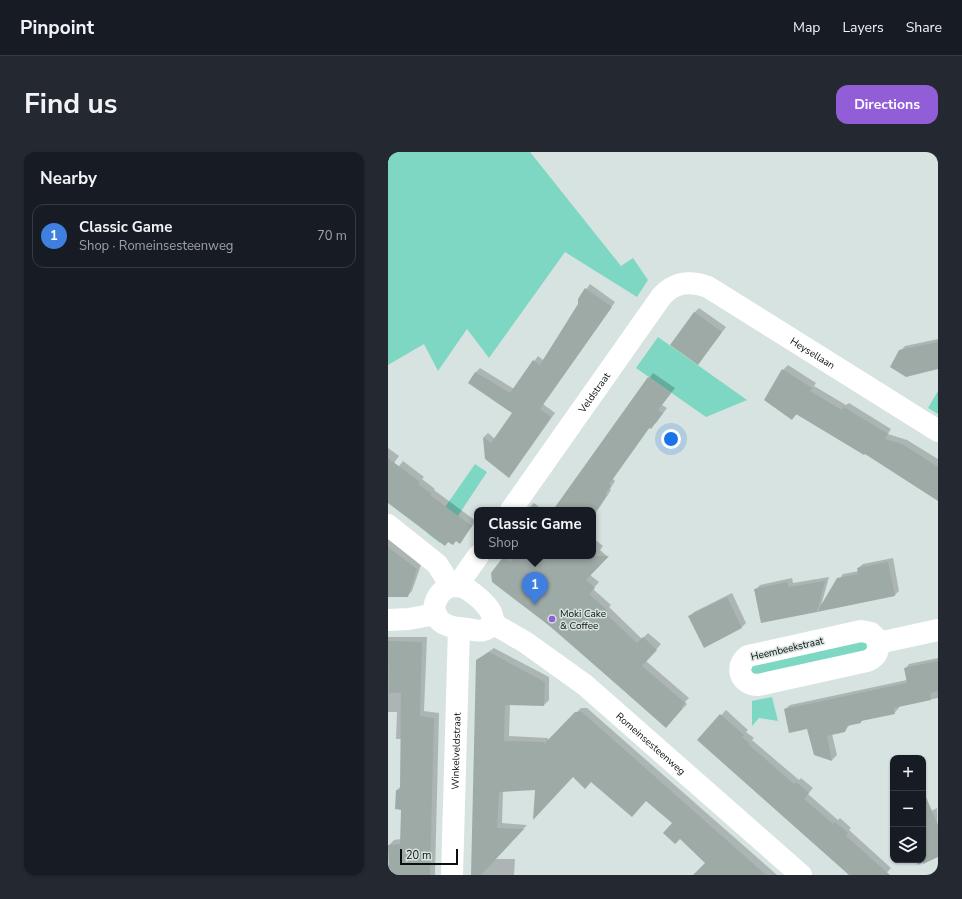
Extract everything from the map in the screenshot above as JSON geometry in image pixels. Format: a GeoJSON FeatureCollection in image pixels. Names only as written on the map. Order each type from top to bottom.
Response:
{"type":"FeatureCollection","features":[{"type":"Feature","properties":{"kind":"street","name":"Heysellaan"},"geometry":{"type":"LineString","coordinates":[[684,283],[694,283],[708,287],[938,431]]}},
{"type":"Feature","properties":{"kind":"street","name":"Veldstraat"},"geometry":{"type":"LineString","coordinates":[[513,507],[661,298],[675,285],[684,283]]}},
{"type":"Feature","properties":{"kind":"street"},"geometry":{"type":"LineString","coordinates":[[388,525],[437,564],[454,586],[464,588],[491,610],[493,614],[492,623],[482,631],[447,626],[436,614],[434,604],[436,598],[439,592],[454,586],[476,559]]}},
{"type":"Feature","properties":{"kind":"street"},"geometry":{"type":"LineString","coordinates":[[388,620],[409,619],[436,614]]}},
{"type":"Feature","properties":{"kind":"street","name":"Romeinsesteenweg"},"geometry":{"type":"LineString","coordinates":[[492,623],[525,642],[585,685],[800,875]]}},
{"type":"Feature","properties":{"kind":"street","name":"Winkelveldstraat"},"geometry":{"type":"LineString","coordinates":[[452,875],[459,628]]}},
{"type":"Feature","properties":{"kind":"street"},"geometry":{"type":"LineString","coordinates":[[878,643],[938,630]]}},
{"type":"Feature","properties":{"kind":"street","name":"Heembeekstraat"},"geometry":{"type":"LineString","coordinates":[[861,631],[871,633],[875,636],[878,643],[878,651],[875,656],[867,661],[758,685],[748,683],[741,677],[740,672],[742,663],[748,656],[861,631]]}},
{"type":"Feature","properties":{"kind":"green space"},"geometry":{"type":"Polygon","coordinates":[[[388,152],[530,152],[621,266],[633,258],[648,280],[637,297],[565,252],[489,358],[467,329],[438,371],[424,344],[388,365],[388,152]]]}},
{"type":"Feature","properties":{"kind":"green space"},"geometry":{"type":"Polygon","coordinates":[[[658,337],[747,400],[706,417],[636,368],[658,337]]]}},
{"type":"Feature","properties":{"kind":"green space"},"geometry":{"type":"Polygon","coordinates":[[[938,391],[938,414],[928,408],[938,391]]]}},
{"type":"Feature","properties":{"kind":"green space"},"geometry":{"type":"Polygon","coordinates":[[[475,464],[487,472],[440,543],[427,533],[475,464]]]}},
{"type":"Feature","properties":{"kind":"green space"},"geometry":{"type":"Polygon","coordinates":[[[855,640],[867,642],[868,653],[757,679],[748,667],[855,640]]]}},
{"type":"Feature","properties":{"kind":"green space"},"geometry":{"type":"Polygon","coordinates":[[[772,697],[778,721],[759,718],[752,726],[752,701],[772,697]]]}},
{"type":"Feature","properties":{"kind":"building"},"geometry":{"type":"Polygon","coordinates":[[[585,288],[612,307],[540,409],[551,417],[509,478],[485,459],[483,437],[491,443],[512,413],[468,383],[475,372],[510,393],[533,360],[540,365],[578,304],[578,299],[585,288]]]}},
{"type":"Feature","properties":{"kind":"building"},"geometry":{"type":"Polygon","coordinates":[[[694,312],[722,332],[698,365],[670,345],[694,312]]]}},
{"type":"Feature","properties":{"kind":"building"},"geometry":{"type":"Polygon","coordinates":[[[938,342],[938,369],[906,377],[890,367],[899,350],[938,342]]]}},
{"type":"Feature","properties":{"kind":"building"},"geometry":{"type":"Polygon","coordinates":[[[782,369],[812,388],[810,391],[842,410],[844,407],[888,434],[885,439],[902,444],[938,467],[938,501],[865,454],[864,455],[796,414],[792,420],[764,400],[782,369]]]}},
{"type":"Feature","properties":{"kind":"building"},"geometry":{"type":"Polygon","coordinates":[[[648,377],[671,393],[658,410],[663,413],[651,429],[649,428],[609,484],[611,486],[605,494],[607,495],[598,509],[596,509],[596,507],[555,507],[648,377]]]}},
{"type":"Feature","properties":{"kind":"building"},"geometry":{"type":"Polygon","coordinates":[[[388,458],[420,482],[418,484],[432,494],[430,495],[472,526],[460,544],[456,541],[453,545],[448,542],[445,546],[388,503],[388,458]]]}},
{"type":"Feature","properties":{"kind":"building"},"geometry":{"type":"Polygon","coordinates":[[[388,547],[417,569],[408,597],[388,597],[388,547]]]}},
{"type":"Feature","properties":{"kind":"building"},"geometry":{"type":"Polygon","coordinates":[[[596,556],[609,556],[586,580],[595,588],[589,594],[607,610],[605,613],[637,643],[643,637],[657,650],[642,666],[685,703],[681,708],[682,709],[666,728],[555,630],[492,582],[491,573],[502,559],[506,559],[511,562],[513,559],[596,559],[596,556]]]}},
{"type":"Feature","properties":{"kind":"building"},"geometry":{"type":"Polygon","coordinates":[[[888,562],[895,596],[817,612],[837,578],[858,574],[857,568],[888,562]]]}},
{"type":"Feature","properties":{"kind":"building"},"geometry":{"type":"Polygon","coordinates":[[[825,581],[817,612],[761,623],[754,589],[787,582],[789,587],[825,581]]]}},
{"type":"Feature","properties":{"kind":"building"},"geometry":{"type":"Polygon","coordinates":[[[727,597],[742,628],[704,648],[688,616],[727,597]]]}},
{"type":"Feature","properties":{"kind":"building"},"geometry":{"type":"Polygon","coordinates":[[[388,641],[422,642],[420,716],[434,718],[430,875],[389,875],[388,845],[400,844],[401,810],[395,809],[396,790],[400,790],[401,693],[389,693],[388,641]]]}},
{"type":"Feature","properties":{"kind":"building"},"geometry":{"type":"Polygon","coordinates":[[[489,652],[545,682],[544,706],[505,705],[504,741],[544,742],[544,744],[575,712],[582,712],[766,875],[693,875],[705,863],[680,839],[675,844],[663,833],[672,823],[646,801],[632,817],[591,782],[585,789],[573,777],[533,820],[535,790],[499,792],[497,828],[524,829],[481,875],[471,875],[476,660],[489,652]]]}},
{"type":"Feature","properties":{"kind":"building"},"geometry":{"type":"Polygon","coordinates":[[[938,661],[938,691],[930,693],[931,700],[894,708],[895,714],[861,721],[861,723],[847,726],[845,732],[827,736],[832,761],[814,755],[807,729],[789,733],[784,709],[907,683],[904,668],[938,661]]]}},
{"type":"Feature","properties":{"kind":"building"},"geometry":{"type":"Polygon","coordinates":[[[720,714],[744,735],[742,737],[750,744],[749,745],[794,784],[796,782],[809,793],[804,799],[833,824],[835,822],[848,833],[846,836],[890,875],[849,875],[697,740],[720,714]]]}},
{"type":"Feature","properties":{"kind":"building"},"geometry":{"type":"Polygon","coordinates":[[[926,797],[938,825],[938,857],[926,863],[926,797]]]}},
{"type":"Feature","properties":{"kind":"place","name":"Classic Game"},"geometry":{"type":"Point","coordinates":[535,605]}},
{"type":"Feature","properties":{"kind":"place","name":"Moki Cake & Coffee"},"geometry":{"type":"Point","coordinates":[552,619]}}]}
